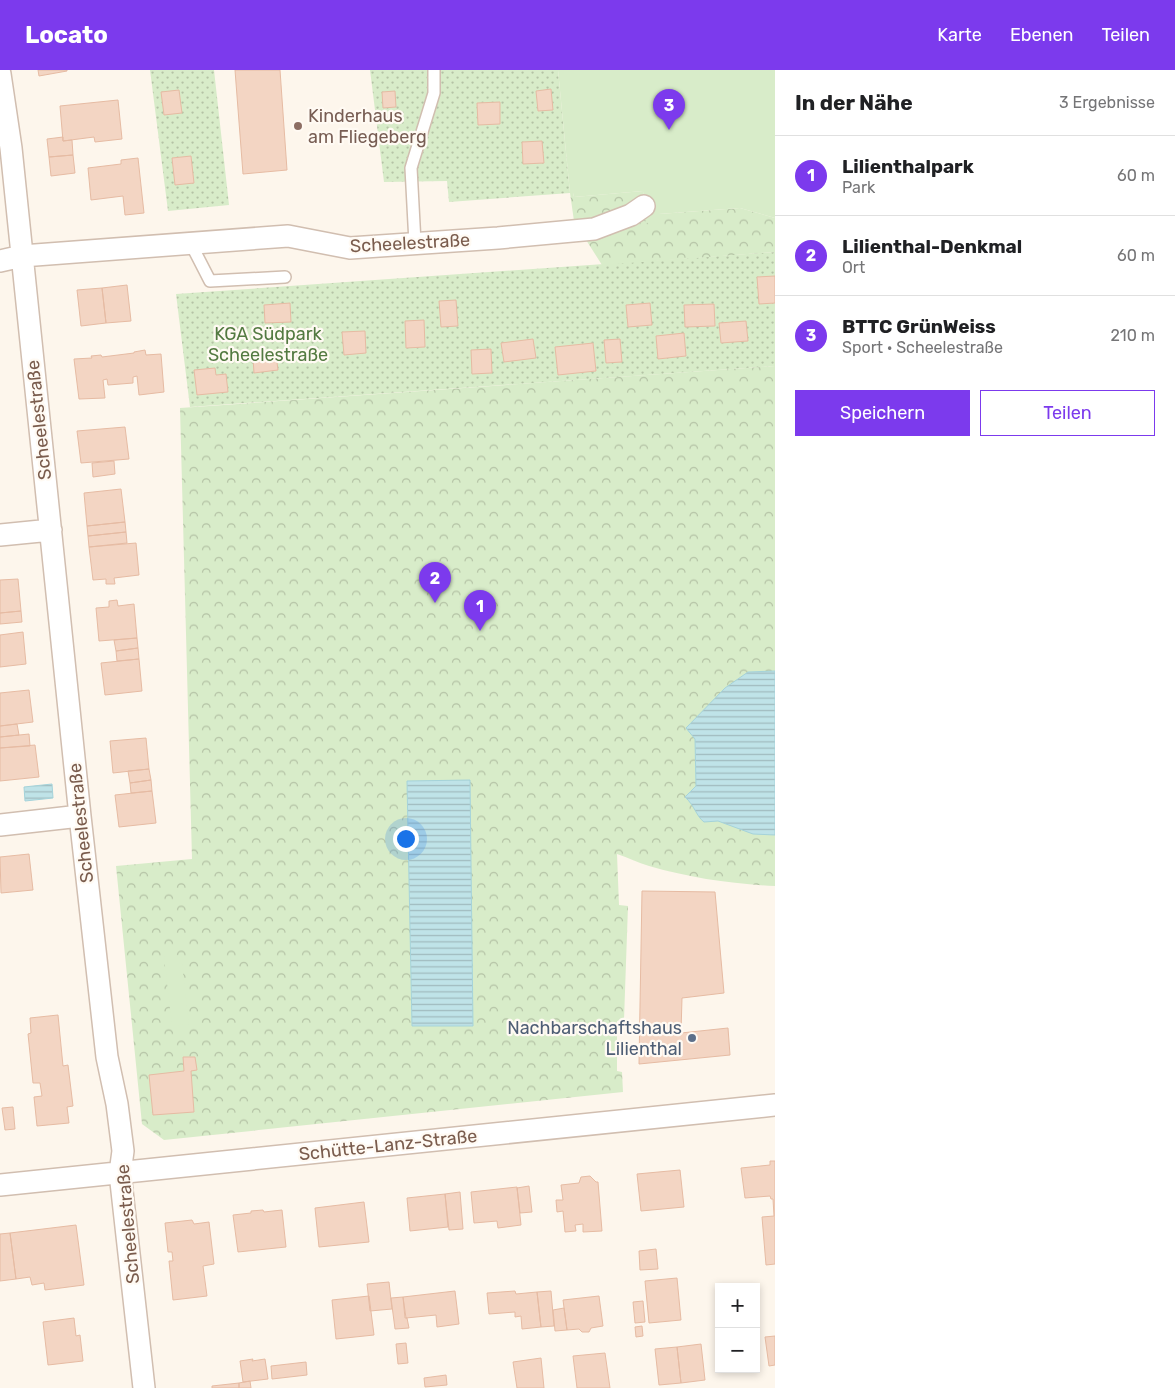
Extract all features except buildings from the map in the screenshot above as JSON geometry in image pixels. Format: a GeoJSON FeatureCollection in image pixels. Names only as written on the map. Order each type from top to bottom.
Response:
{"type":"FeatureCollection","features":[{"type":"Feature","properties":{"kind":"street","name":"Scheelestraße"},"geometry":{"type":"LineString","coordinates":[[0,74],[11,148],[80,816],[107,1057],[117,1104],[123,1150],[120,1173],[144,1388]]}},
{"type":"Feature","properties":{"kind":"street","name":"Scheelestraße"},"geometry":{"type":"LineString","coordinates":[[22,256],[288,236],[350,248],[498,238],[594,229],[630,215],[644,206]]}},
{"type":"Feature","properties":{"kind":"street"},"geometry":{"type":"LineString","coordinates":[[0,261],[22,256]]}},
{"type":"Feature","properties":{"kind":"street"},"geometry":{"type":"LineString","coordinates":[[0,535],[51,530]]}},
{"type":"Feature","properties":{"kind":"street"},"geometry":{"type":"LineString","coordinates":[[0,825],[80,816]]}},
{"type":"Feature","properties":{"kind":"street","name":"Schütte-Lanz-Straße"},"geometry":{"type":"LineString","coordinates":[[0,1185],[775,1105]]}},
{"type":"Feature","properties":{"kind":"lane"},"geometry":{"type":"LineString","coordinates":[[415,243],[411,168],[434,93],[434,70]]}},
{"type":"Feature","properties":{"kind":"lane"},"geometry":{"type":"LineString","coordinates":[[191,244],[210,281],[285,277]]}},
{"type":"Feature","properties":{"kind":"green space"},"geometry":{"type":"Polygon","coordinates":[[[150,70],[214,70],[229,205],[168,211],[150,70]]]}},
{"type":"Feature","properties":{"kind":"green space"},"geometry":{"type":"Polygon","coordinates":[[[370,70],[558,70],[570,193],[449,202],[447,181],[384,182],[370,70]]]}},
{"type":"Feature","properties":{"kind":"green space"},"geometry":{"type":"Polygon","coordinates":[[[558,70],[775,70],[775,218],[740,208],[659,214],[660,222],[646,223],[643,191],[574,197],[573,193],[570,193],[558,70]]]}},
{"type":"Feature","properties":{"kind":"green space"},"geometry":{"type":"Polygon","coordinates":[[[643,191],[646,222],[659,214],[740,208],[775,218],[775,252],[602,265],[574,221],[570,193],[573,193],[574,197],[643,191]]]}},
{"type":"Feature","properties":{"kind":"green space","name":"KGA Südpark Scheelestraße"},"geometry":{"type":"Polygon","coordinates":[[[775,252],[775,366],[190,407],[176,294],[775,252]]]}},
{"type":"Feature","properties":{"kind":"green space"},"geometry":{"type":"Polygon","coordinates":[[[775,366],[775,886],[743,884],[696,877],[649,866],[617,854],[619,905],[628,906],[624,1020],[617,1021],[617,1071],[622,1072],[623,1092],[164,1140],[142,1124],[116,866],[192,859],[180,408],[775,366]]]}},
{"type":"Feature","properties":{"kind":"green space"},"geometry":{"type":"Polygon","coordinates":[[[181,955],[189,1024],[172,1026],[164,957],[181,955]]]}},
{"type":"Feature","properties":{"kind":"water"},"geometry":{"type":"Polygon","coordinates":[[[775,671],[775,835],[753,834],[718,821],[704,822],[685,797],[696,786],[695,739],[686,728],[725,688],[748,672],[775,671]]]}},
{"type":"Feature","properties":{"kind":"water"},"geometry":{"type":"Polygon","coordinates":[[[470,780],[473,1026],[412,1026],[407,781],[470,780]]]}},
{"type":"Feature","properties":{"kind":"water"},"geometry":{"type":"Polygon","coordinates":[[[52,784],[53,798],[25,801],[24,787],[52,784]]]}},
{"type":"Feature","properties":{"kind":"place","name":"Kinderhaus am Fliegeberg"},"geometry":{"type":"Point","coordinates":[298,126]}},
{"type":"Feature","properties":{"kind":"place","name":"BTTC GrünWeiss"},"geometry":{"type":"Point","coordinates":[669,130]}},
{"type":"Feature","properties":{"kind":"place","name":"Lilienthal-Denkmal"},"geometry":{"type":"Point","coordinates":[435,603]}},
{"type":"Feature","properties":{"kind":"place","name":"Lilienthalpark"},"geometry":{"type":"Point","coordinates":[480,631]}},
{"type":"Feature","properties":{"kind":"place","name":"Nachbarschaftshaus Lilienthal"},"geometry":{"type":"Point","coordinates":[692,1038]}}]}
